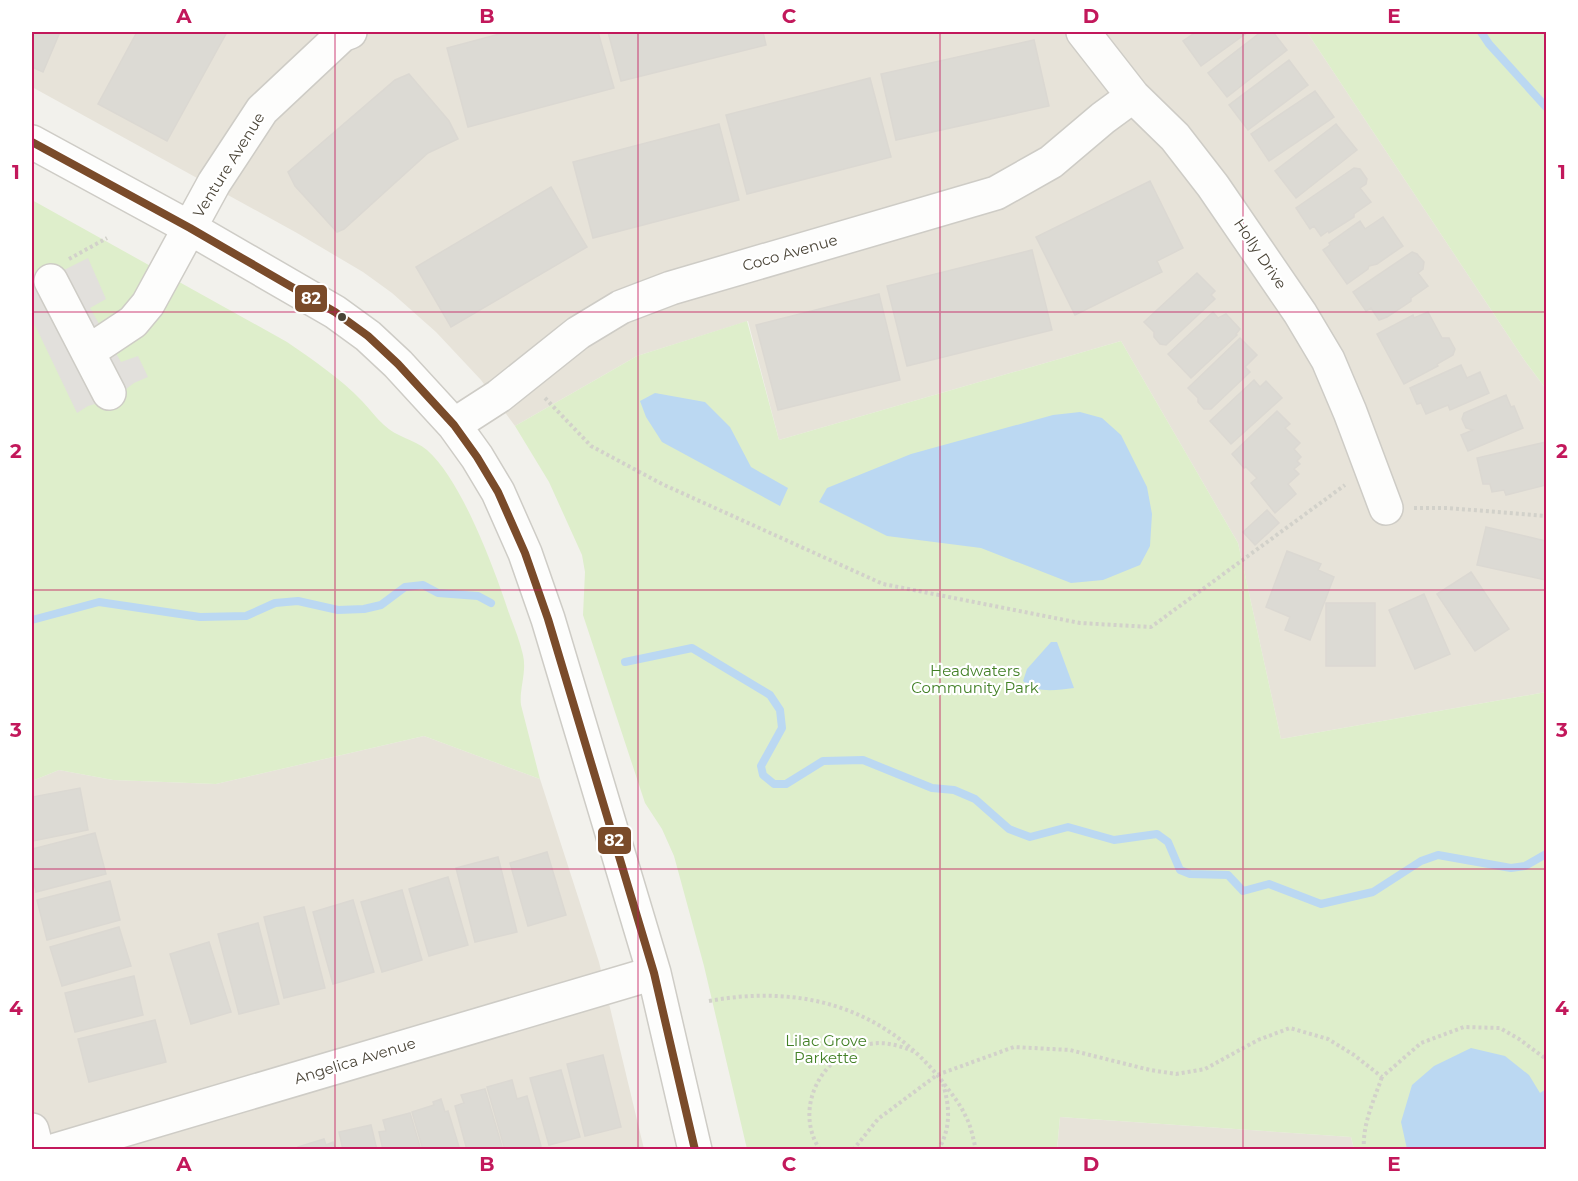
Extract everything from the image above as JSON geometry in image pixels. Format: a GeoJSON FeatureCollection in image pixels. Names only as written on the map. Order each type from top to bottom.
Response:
{"type":"FeatureCollection","features":[{"type":"Feature","properties":{"kind":"street","name":"Venture Avenue"},"geometry":{"type":"LineString","coordinates":[[88,352],[133,322],[148,304],[214,183],[262,110],[342,35],[350,32]]}},
{"type":"Feature","properties":{"kind":"street","name":"Holly Drive"},"geometry":{"type":"LineString","coordinates":[[1083,32],[1133,96],[1175,137],[1213,186],[1300,313],[1328,360],[1386,508]]}},
{"type":"Feature","properties":{"kind":"street","name":"Coco Avenue"},"geometry":{"type":"LineString","coordinates":[[454,425],[499,396],[578,333],[621,307],[671,288],[996,193],[1051,162],[1133,96]]}},
{"type":"Feature","properties":{"kind":"street"},"geometry":{"type":"LineString","coordinates":[[32,142],[190,228],[335,312],[368,336],[398,364],[454,425],[498,492],[525,553],[548,619],[654,973],[695,1149]]}},
{"type":"Feature","properties":{"kind":"street"},"geometry":{"type":"LineString","coordinates":[[51,281],[109,393]]}},
{"type":"Feature","properties":{"kind":"street","name":"Angelica Avenue"},"geometry":{"type":"LineString","coordinates":[[56,1149],[654,973]]}},
{"type":"Feature","properties":{"kind":"street"},"geometry":{"type":"LineString","coordinates":[[32,1130],[37,1149]]}},
{"type":"Feature","properties":{"kind":"path"},"geometry":{"type":"LineString","coordinates":[[545,398],[591,446],[662,484],[883,584],[1080,623],[1151,627],[1371,466]]}},
{"type":"Feature","properties":{"kind":"path"},"geometry":{"type":"LineString","coordinates":[[1386,508],[1448,508],[1546,516]]}},
{"type":"Feature","properties":{"kind":"path"},"geometry":{"type":"LineString","coordinates":[[709,1001],[737,996],[777,995],[817,1001],[858,1014],[888,1028],[937,1074],[966,1116],[976,1149]]}},
{"type":"Feature","properties":{"kind":"path"},"geometry":{"type":"LineString","coordinates":[[853,1149],[878,1119],[937,1074],[1014,1047],[1070,1050],[1150,1070],[1176,1074],[1205,1069],[1258,1040],[1290,1028],[1328,1039],[1354,1055],[1382,1077]]}},
{"type":"Feature","properties":{"kind":"path"},"geometry":{"type":"LineString","coordinates":[[1364,1149],[1363,1141],[1371,1107],[1382,1077],[1421,1043],[1464,1028],[1500,1028],[1546,1059]]}},
{"type":"Feature","properties":{"kind":"path"},"geometry":{"type":"LineString","coordinates":[[820,1149],[810,1125],[810,1102],[817,1080],[831,1062],[850,1049],[872,1043],[895,1045],[914,1052],[930,1065]]}},
{"type":"Feature","properties":{"kind":"path"},"geometry":{"type":"LineString","coordinates":[[937,1074],[948,1101],[949,1122],[943,1142],[938,1149]]}},
{"type":"Feature","properties":{"kind":"shaded area"},"geometry":{"type":"Polygon","coordinates":[[[32,32],[1307,32],[1525,361],[1546,389],[1546,692],[1281,739],[1238,543],[1121,341],[779,440],[748,321],[637,356],[515,426],[481,380],[436,332],[392,293],[363,272],[297,233],[32,87],[32,32]]]}},
{"type":"Feature","properties":{"kind":"shaded area"},"geometry":{"type":"Polygon","coordinates":[[[88,258],[106,299],[90,308],[121,362],[138,356],[148,377],[134,383],[113,399],[88,406],[77,413],[32,319],[32,286],[88,258]]]}},
{"type":"Feature","properties":{"kind":"shaded area"},"geometry":{"type":"Polygon","coordinates":[[[424,736],[540,779],[599,962],[644,1149],[32,1150],[32,781],[59,770],[113,780],[216,784],[424,736]]]}},
{"type":"Feature","properties":{"kind":"shaded area"},"geometry":{"type":"Polygon","coordinates":[[[1060,1117],[1351,1137],[1354,1149],[1057,1150],[1060,1117]]]}},
{"type":"Feature","properties":{"kind":"green space"},"geometry":{"type":"Polygon","coordinates":[[[1307,32],[1546,32],[1546,389],[1525,361],[1307,32]]]}},
{"type":"Feature","properties":{"kind":"green space"},"geometry":{"type":"Polygon","coordinates":[[[32,200],[287,342],[345,385],[389,429],[422,446],[440,464],[453,483],[476,528],[519,640],[524,661],[521,705],[540,779],[424,736],[216,784],[113,780],[59,770],[32,781],[32,200]]]}},
{"type":"Feature","properties":{"kind":"green space","name":"Headwaters Community Park"},"geometry":{"type":"Polygon","coordinates":[[[747,321],[779,440],[1121,341],[1238,543],[1281,739],[1546,692],[1546,1149],[1354,1149],[1351,1137],[1060,1117],[1057,1149],[747,1149],[704,966],[674,856],[662,829],[645,803],[583,615],[585,572],[582,555],[549,482],[515,426],[637,356],[747,321]]]}},
{"type":"Feature","properties":{"kind":"water"},"geometry":{"type":"Polygon","coordinates":[[[655,393],[705,402],[730,427],[751,467],[788,488],[780,506],[662,442],[646,417],[640,401],[655,393]]]}},
{"type":"Feature","properties":{"kind":"water"},"geometry":{"type":"Polygon","coordinates":[[[1080,412],[1102,418],[1121,435],[1147,487],[1152,514],[1150,546],[1140,565],[1103,580],[1071,583],[981,548],[887,536],[819,502],[827,488],[911,454],[1053,415],[1080,412]]]}},
{"type":"Feature","properties":{"kind":"water"},"geometry":{"type":"Polygon","coordinates":[[[1051,642],[1057,642],[1074,688],[1041,689],[1034,688],[1023,681],[1027,669],[1051,642]]]}},
{"type":"Feature","properties":{"kind":"water"},"geometry":{"type":"Polygon","coordinates":[[[1471,1048],[1505,1056],[1529,1075],[1540,1093],[1546,1089],[1546,1149],[1407,1149],[1401,1122],[1412,1085],[1434,1066],[1471,1048]]]}},
{"type":"Feature","properties":{"kind":"building"},"geometry":{"type":"Polygon","coordinates":[[[32,32],[60,32],[43,72],[32,67],[32,32]]]}},
{"type":"Feature","properties":{"kind":"building"},"geometry":{"type":"Polygon","coordinates":[[[137,32],[227,32],[167,141],[98,104],[137,32]]]}},
{"type":"Feature","properties":{"kind":"building"},"geometry":{"type":"Polygon","coordinates":[[[507,32],[598,32],[614,88],[468,127],[447,48],[507,32]]]}},
{"type":"Feature","properties":{"kind":"building"},"geometry":{"type":"Polygon","coordinates":[[[608,32],[763,32],[766,45],[621,81],[608,32]]]}},
{"type":"Feature","properties":{"kind":"building"},"geometry":{"type":"Polygon","coordinates":[[[1196,32],[1248,32],[1201,66],[1183,41],[1196,32]]]}},
{"type":"Feature","properties":{"kind":"building"},"geometry":{"type":"Polygon","coordinates":[[[1261,32],[1273,32],[1287,50],[1227,97],[1208,73],[1261,32]]]}},
{"type":"Feature","properties":{"kind":"building"},"geometry":{"type":"Polygon","coordinates":[[[1034,40],[1049,106],[896,140],[881,74],[1034,40]]]}},
{"type":"Feature","properties":{"kind":"building"},"geometry":{"type":"Polygon","coordinates":[[[1289,60],[1308,85],[1248,130],[1229,105],[1289,60]]]}},
{"type":"Feature","properties":{"kind":"building"},"geometry":{"type":"Polygon","coordinates":[[[409,74],[449,121],[458,139],[428,153],[344,229],[337,232],[295,186],[288,172],[395,80],[409,74]]]}},
{"type":"Feature","properties":{"kind":"building"},"geometry":{"type":"Polygon","coordinates":[[[870,78],[891,157],[747,194],[726,115],[870,78]]]}},
{"type":"Feature","properties":{"kind":"building"},"geometry":{"type":"Polygon","coordinates":[[[1315,91],[1334,117],[1269,161],[1251,134],[1315,91]]]}},
{"type":"Feature","properties":{"kind":"building"},"geometry":{"type":"Polygon","coordinates":[[[719,124],[739,200],[593,238],[573,162],[719,124]]]}},
{"type":"Feature","properties":{"kind":"building"},"geometry":{"type":"Polygon","coordinates":[[[1336,124],[1357,150],[1296,198],[1275,171],[1336,124]]]}},
{"type":"Feature","properties":{"kind":"building"},"geometry":{"type":"Polygon","coordinates":[[[1354,168],[1360,169],[1367,179],[1366,184],[1360,188],[1371,202],[1354,214],[1354,217],[1321,236],[1314,226],[1310,229],[1296,208],[1354,168]]]}},
{"type":"Feature","properties":{"kind":"building"},"geometry":{"type":"Polygon","coordinates":[[[1150,181],[1183,248],[1157,261],[1162,272],[1075,315],[1036,237],[1150,181]]]}},
{"type":"Feature","properties":{"kind":"building"},"geometry":{"type":"Polygon","coordinates":[[[551,187],[587,247],[451,327],[416,267],[551,187]]]}},
{"type":"Feature","properties":{"kind":"building"},"geometry":{"type":"Polygon","coordinates":[[[1383,217],[1403,246],[1377,264],[1369,266],[1347,284],[1323,250],[1330,245],[1329,243],[1360,221],[1365,229],[1383,217]]]}},
{"type":"Feature","properties":{"kind":"building"},"geometry":{"type":"Polygon","coordinates":[[[1032,250],[1052,330],[907,366],[887,286],[1032,250]]]}},
{"type":"Feature","properties":{"kind":"building"},"geometry":{"type":"Polygon","coordinates":[[[1412,252],[1424,262],[1423,269],[1418,273],[1428,286],[1411,298],[1411,301],[1379,320],[1371,308],[1366,311],[1353,292],[1412,252]]]}},
{"type":"Feature","properties":{"kind":"building"},"geometry":{"type":"Polygon","coordinates":[[[1197,273],[1215,291],[1211,295],[1215,299],[1166,345],[1160,344],[1154,337],[1154,332],[1144,322],[1197,273]]]}},
{"type":"Feature","properties":{"kind":"building"},"geometry":{"type":"Polygon","coordinates":[[[879,294],[900,380],[778,410],[756,325],[879,294]]]}},
{"type":"Feature","properties":{"kind":"building"},"geometry":{"type":"Polygon","coordinates":[[[1213,312],[1218,318],[1226,314],[1240,329],[1237,335],[1191,378],[1168,354],[1213,312]]]}},
{"type":"Feature","properties":{"kind":"building"},"geometry":{"type":"Polygon","coordinates":[[[1428,312],[1442,338],[1449,338],[1455,349],[1453,355],[1437,364],[1438,366],[1404,384],[1377,334],[1413,315],[1414,318],[1428,312]]]}},
{"type":"Feature","properties":{"kind":"building"},"geometry":{"type":"Polygon","coordinates":[[[1240,338],[1257,355],[1245,367],[1250,372],[1211,409],[1204,409],[1198,402],[1198,398],[1188,388],[1240,338]]]}},
{"type":"Feature","properties":{"kind":"building"},"geometry":{"type":"Polygon","coordinates":[[[1461,365],[1467,378],[1480,372],[1489,393],[1450,410],[1448,405],[1426,414],[1421,403],[1417,404],[1410,388],[1461,365]]]}},
{"type":"Feature","properties":{"kind":"building"},"geometry":{"type":"Polygon","coordinates":[[[1254,380],[1260,387],[1266,381],[1282,398],[1231,444],[1210,421],[1254,380]]]}},
{"type":"Feature","properties":{"kind":"building"},"geometry":{"type":"Polygon","coordinates":[[[1506,395],[1511,407],[1514,406],[1523,428],[1468,451],[1461,435],[1473,430],[1466,428],[1462,419],[1464,413],[1506,395]]]}},
{"type":"Feature","properties":{"kind":"building"},"geometry":{"type":"Polygon","coordinates":[[[1277,411],[1290,424],[1285,428],[1300,443],[1294,449],[1301,457],[1297,461],[1300,464],[1294,469],[1299,474],[1288,484],[1296,494],[1275,513],[1251,483],[1257,478],[1232,454],[1277,411]]]}},
{"type":"Feature","properties":{"kind":"building"},"geometry":{"type":"Polygon","coordinates":[[[1546,442],[1546,485],[1506,495],[1504,490],[1492,492],[1490,484],[1483,484],[1477,458],[1546,442]]]}},
{"type":"Feature","properties":{"kind":"building"},"geometry":{"type":"Polygon","coordinates":[[[1267,510],[1279,523],[1255,545],[1243,532],[1267,510]]]}},
{"type":"Feature","properties":{"kind":"building"},"geometry":{"type":"Polygon","coordinates":[[[1486,527],[1546,541],[1546,580],[1477,565],[1486,527]]]}},
{"type":"Feature","properties":{"kind":"building"},"geometry":{"type":"Polygon","coordinates":[[[1287,551],[1321,564],[1318,570],[1334,577],[1310,640],[1285,630],[1290,617],[1266,607],[1287,551]]]}},
{"type":"Feature","properties":{"kind":"building"},"geometry":{"type":"Polygon","coordinates":[[[1471,572],[1509,629],[1475,651],[1437,594],[1471,572]]]}},
{"type":"Feature","properties":{"kind":"building"},"geometry":{"type":"Polygon","coordinates":[[[1424,594],[1450,654],[1415,669],[1389,610],[1424,594]]]}},
{"type":"Feature","properties":{"kind":"building"},"geometry":{"type":"Polygon","coordinates":[[[1326,603],[1375,603],[1375,666],[1326,666],[1326,603]]]}},
{"type":"Feature","properties":{"kind":"building"},"geometry":{"type":"Polygon","coordinates":[[[80,788],[88,830],[32,841],[32,797],[80,788]]]}},
{"type":"Feature","properties":{"kind":"building"},"geometry":{"type":"Polygon","coordinates":[[[95,833],[106,874],[36,892],[32,874],[32,849],[95,833]]]}},
{"type":"Feature","properties":{"kind":"building"},"geometry":{"type":"Polygon","coordinates":[[[547,852],[566,915],[528,926],[510,863],[547,852]]]}},
{"type":"Feature","properties":{"kind":"building"},"geometry":{"type":"Polygon","coordinates":[[[498,857],[517,932],[475,942],[456,868],[498,857]]]}},
{"type":"Feature","properties":{"kind":"building"},"geometry":{"type":"Polygon","coordinates":[[[448,877],[468,945],[429,956],[409,889],[448,877]]]}},
{"type":"Feature","properties":{"kind":"building"},"geometry":{"type":"Polygon","coordinates":[[[110,881],[120,920],[47,940],[37,900],[110,881]]]}},
{"type":"Feature","properties":{"kind":"building"},"geometry":{"type":"Polygon","coordinates":[[[402,890],[422,960],[382,972],[361,902],[402,890]]]}},
{"type":"Feature","properties":{"kind":"building"},"geometry":{"type":"Polygon","coordinates":[[[353,900],[374,972],[333,984],[313,912],[353,900]]]}},
{"type":"Feature","properties":{"kind":"building"},"geometry":{"type":"Polygon","coordinates":[[[304,907],[325,988],[284,998],[264,917],[304,907]]]}},
{"type":"Feature","properties":{"kind":"building"},"geometry":{"type":"Polygon","coordinates":[[[258,923],[279,1004],[239,1014],[218,934],[258,923]]]}},
{"type":"Feature","properties":{"kind":"building"},"geometry":{"type":"Polygon","coordinates":[[[119,927],[131,966],[62,986],[50,947],[119,927]]]}},
{"type":"Feature","properties":{"kind":"building"},"geometry":{"type":"Polygon","coordinates":[[[209,942],[231,1012],[191,1024],[170,954],[209,942]]]}},
{"type":"Feature","properties":{"kind":"building"},"geometry":{"type":"Polygon","coordinates":[[[134,976],[143,1015],[75,1032],[65,993],[134,976]]]}},
{"type":"Feature","properties":{"kind":"building"},"geometry":{"type":"Polygon","coordinates":[[[155,1020],[166,1062],[89,1082],[78,1039],[155,1020]]]}},
{"type":"Feature","properties":{"kind":"building"},"geometry":{"type":"Polygon","coordinates":[[[603,1055],[621,1127],[585,1136],[567,1064],[603,1055]]]}},
{"type":"Feature","properties":{"kind":"building"},"geometry":{"type":"Polygon","coordinates":[[[561,1070],[580,1137],[549,1145],[530,1078],[561,1070]]]}},
{"type":"Feature","properties":{"kind":"building"},"geometry":{"type":"Polygon","coordinates":[[[512,1080],[517,1099],[527,1096],[541,1146],[540,1150],[505,1150],[487,1087],[512,1080]]]}},
{"type":"Feature","properties":{"kind":"building"},"geometry":{"type":"Polygon","coordinates":[[[485,1089],[503,1150],[467,1150],[455,1106],[464,1103],[461,1095],[485,1089]]]}},
{"type":"Feature","properties":{"kind":"building"},"geometry":{"type":"Polygon","coordinates":[[[441,1099],[445,1112],[448,1111],[460,1150],[423,1150],[412,1112],[434,1105],[433,1102],[441,1099]]]}},
{"type":"Feature","properties":{"kind":"building"},"geometry":{"type":"Polygon","coordinates":[[[410,1113],[421,1150],[383,1150],[379,1132],[386,1131],[383,1120],[410,1113]]]}},
{"type":"Feature","properties":{"kind":"building"},"geometry":{"type":"Polygon","coordinates":[[[371,1125],[377,1150],[343,1150],[339,1132],[371,1125]]]}},
{"type":"Feature","properties":{"kind":"building"},"geometry":{"type":"Polygon","coordinates":[[[324,1139],[326,1145],[333,1142],[336,1150],[299,1150],[298,1147],[324,1139]]]}},
{"type":"Feature","properties":{"kind":"waterway"},"geometry":{"type":"LineString","coordinates":[[1481,32],[1489,44],[1546,107]]}},
{"type":"Feature","properties":{"kind":"waterway"},"geometry":{"type":"LineString","coordinates":[[32,620],[99,602],[200,617],[246,616],[275,603],[298,601],[338,610],[364,609],[381,605],[405,587],[423,585],[438,593],[478,596],[491,603]]}},
{"type":"Feature","properties":{"kind":"waterway"},"geometry":{"type":"LineString","coordinates":[[625,662],[692,648],[770,695],[780,710],[782,728],[761,766],[763,775],[774,784],[786,784],[823,761],[863,760],[932,788],[954,790],[975,799],[1009,829],[1030,837],[1068,827],[1114,840],[1157,834],[1168,842],[1180,870],[1190,874],[1228,875],[1243,891],[1269,884],[1321,904],[1373,892],[1421,861],[1438,855],[1511,868],[1525,866],[1546,854]]}},
{"type":"Feature","properties":{"kind":"transit line","name":"82"},"geometry":{"type":"LineString","coordinates":[[32,142],[190,228],[335,312],[368,336],[398,364],[454,425],[477,457],[498,492],[525,553],[548,619],[654,973],[695,1150]]}},
{"type":"Feature","properties":{"kind":"park label","name":"Lilac Grove Parkette"},"geometry":{"type":"Point","coordinates":[826,1050]}}]}
